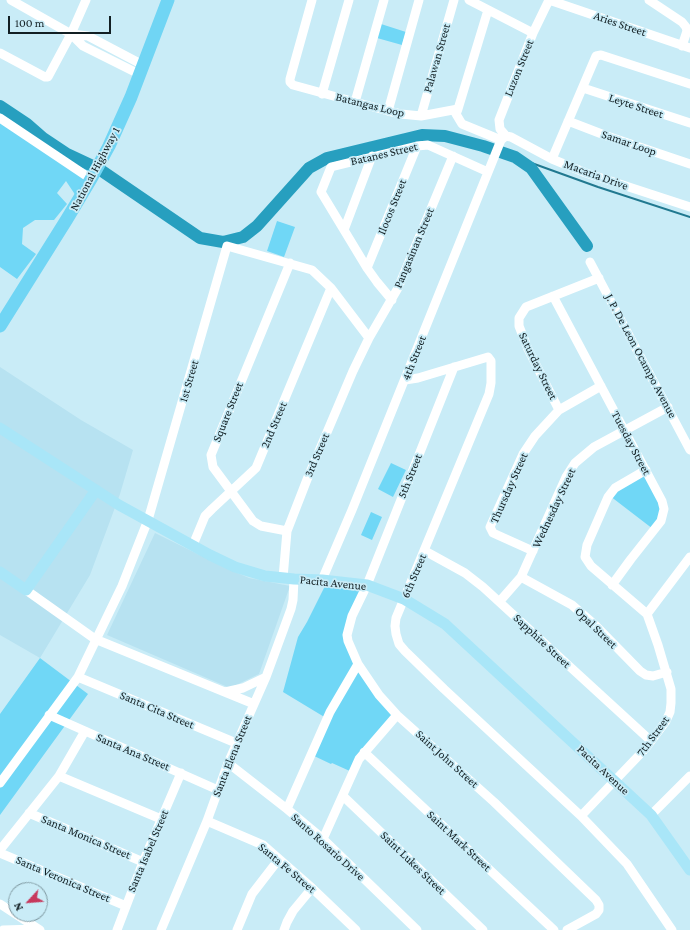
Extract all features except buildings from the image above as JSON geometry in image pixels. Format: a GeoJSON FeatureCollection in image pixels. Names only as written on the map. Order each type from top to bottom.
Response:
{"type":"FeatureCollection","features":[{"type":"Feature","properties":{"kind":"highway","name":"National Highway 1"},"geometry":{"type":"LineString","coordinates":[[0,326],[95,172],[116,130],[168,0]]}},
{"type":"Feature","properties":{"kind":"main road","name":"Pacita Avenue"},"geometry":{"type":"LineString","coordinates":[[0,428],[119,505],[193,546],[243,570],[265,576],[366,585],[404,599],[445,624],[651,815],[690,870]]}},
{"type":"Feature","properties":{"kind":"main road"},"geometry":{"type":"LineString","coordinates":[[0,572],[26,590],[96,490]]}},
{"type":"Feature","properties":{"kind":"street"},"geometry":{"type":"LineString","coordinates":[[11,0],[71,34],[83,46],[141,70]]}},
{"type":"Feature","properties":{"kind":"street"},"geometry":{"type":"LineString","coordinates":[[0,53],[45,77],[48,77],[71,34],[86,0]]}},
{"type":"Feature","properties":{"kind":"street","name":"Batangas Loop"},"geometry":{"type":"LineString","coordinates":[[312,0],[290,79],[290,82],[293,85],[401,114],[421,116],[458,108]]}},
{"type":"Feature","properties":{"kind":"street"},"geometry":{"type":"LineString","coordinates":[[322,94],[349,0]]}},
{"type":"Feature","properties":{"kind":"street"},"geometry":{"type":"LineString","coordinates":[[356,102],[384,0]]}},
{"type":"Feature","properties":{"kind":"street"},"geometry":{"type":"LineString","coordinates":[[388,111],[419,0]]}},
{"type":"Feature","properties":{"kind":"street","name":"Palawan Street"},"geometry":{"type":"LineString","coordinates":[[421,116],[454,0]]}},
{"type":"Feature","properties":{"kind":"street"},"geometry":{"type":"LineString","coordinates":[[469,0],[533,33]]}},
{"type":"Feature","properties":{"kind":"street","name":"Luzon Street"},"geometry":{"type":"LineString","coordinates":[[502,141],[499,120],[533,33],[549,0]]}},
{"type":"Feature","properties":{"kind":"street","name":"Aries Street"},"geometry":{"type":"LineString","coordinates":[[549,0],[686,47]]}},
{"type":"Feature","properties":{"kind":"street"},"geometry":{"type":"LineString","coordinates":[[649,0],[682,22],[686,27],[686,47]]}},
{"type":"Feature","properties":{"kind":"street"},"geometry":{"type":"LineString","coordinates":[[458,108],[488,10]]}},
{"type":"Feature","properties":{"kind":"street"},"geometry":{"type":"LineString","coordinates":[[552,159],[596,56],[601,55],[690,84]]}},
{"type":"Feature","properties":{"kind":"street","name":"Leyte Street"},"geometry":{"type":"LineString","coordinates":[[583,88],[690,124]]}},
{"type":"Feature","properties":{"kind":"street","name":"Macaria Drive"},"geometry":{"type":"LineString","coordinates":[[458,108],[456,114],[458,120],[462,124],[502,141],[511,137],[552,159],[586,173],[690,207]]}},
{"type":"Feature","properties":{"kind":"street"},"geometry":{"type":"LineString","coordinates":[[0,118],[95,172]]}},
{"type":"Feature","properties":{"kind":"street","name":"Samar Loop"},"geometry":{"type":"LineString","coordinates":[[568,121],[690,164]]}},
{"type":"Feature","properties":{"kind":"street","name":"4th Street"},"geometry":{"type":"LineString","coordinates":[[322,580],[405,380],[486,170],[502,141]]}},
{"type":"Feature","properties":{"kind":"street","name":"Batanes Street"},"geometry":{"type":"LineString","coordinates":[[344,230],[321,192],[331,167],[372,156],[428,145],[486,170]]}},
{"type":"Feature","properties":{"kind":"street","name":"Ilocos Street"},"geometry":{"type":"LineString","coordinates":[[367,268],[417,146]]}},
{"type":"Feature","properties":{"kind":"street"},"geometry":{"type":"LineString","coordinates":[[372,156],[344,230],[367,268],[392,300]]}},
{"type":"Feature","properties":{"kind":"street","name":"Pangasinan Street"},"geometry":{"type":"LineString","coordinates":[[369,338],[392,300],[453,156]]}},
{"type":"Feature","properties":{"kind":"street","name":"1st Street"},"geometry":{"type":"LineString","coordinates":[[0,783],[78,676],[122,586],[148,520],[227,246],[312,270],[331,288],[369,338]]}},
{"type":"Feature","properties":{"kind":"street","name":"J. P. De Leon Ocampo Avenue"},"geometry":{"type":"LineString","coordinates":[[590,262],[690,450]]}},
{"type":"Feature","properties":{"kind":"street","name":"Square Street"},"geometry":{"type":"LineString","coordinates":[[287,531],[261,526],[253,521],[213,466],[211,455],[290,263]]}},
{"type":"Feature","properties":{"kind":"street","name":"Saturday Street"},"geometry":{"type":"LineString","coordinates":[[559,410],[528,348],[519,326],[519,318],[526,307],[599,278]]}},
{"type":"Feature","properties":{"kind":"street","name":"2nd Street"},"geometry":{"type":"LineString","coordinates":[[193,546],[206,516],[212,508],[256,468],[331,288]]}},
{"type":"Feature","properties":{"kind":"street","name":"Tuesday Street"},"geometry":{"type":"LineString","coordinates":[[553,296],[646,470],[662,501],[664,509],[661,521],[630,559],[612,585]]}},
{"type":"Feature","properties":{"kind":"street","name":"3rd Street"},"geometry":{"type":"LineString","coordinates":[[283,578],[287,531],[353,371],[369,338]]}},
{"type":"Feature","properties":{"kind":"street","name":"6th Street"},"geometry":{"type":"LineString","coordinates":[[405,380],[418,378],[488,357],[491,361],[491,383],[489,394],[396,618],[395,626],[399,644],[444,689],[581,816],[627,864],[672,930]]}},
{"type":"Feature","properties":{"kind":"street","name":"5th Street"},"geometry":{"type":"LineString","coordinates":[[366,585],[454,367]]}},
{"type":"Feature","properties":{"kind":"street","name":"Thursday Street"},"geometry":{"type":"LineString","coordinates":[[534,551],[493,533],[490,527],[523,454],[535,436],[559,410],[601,386]]}},
{"type":"Feature","properties":{"kind":"street","name":"Wednesday Street"},"geometry":{"type":"LineString","coordinates":[[500,601],[521,577],[566,477],[575,463],[594,447],[668,407]]}},
{"type":"Feature","properties":{"kind":"street"},"geometry":{"type":"LineString","coordinates":[[646,470],[615,488],[608,497],[585,551],[585,557],[591,566],[647,614],[690,558]]}},
{"type":"Feature","properties":{"kind":"street","name":"Sapphire Street"},"geometry":{"type":"LineString","coordinates":[[425,551],[465,573],[500,601],[651,741]]}},
{"type":"Feature","properties":{"kind":"street","name":"Opal Street"},"geometry":{"type":"LineString","coordinates":[[521,577],[572,605],[595,625],[640,671],[646,675],[653,676],[667,672]]}},
{"type":"Feature","properties":{"kind":"street","name":"Santa Elena Street"},"geometry":{"type":"LineString","coordinates":[[161,930],[207,821],[236,743],[266,676],[293,600],[294,579]]}},
{"type":"Feature","properties":{"kind":"street","name":"Saint John Street"},"geometry":{"type":"LineString","coordinates":[[366,585],[352,616],[347,636],[358,664],[380,695],[397,715],[500,807],[596,900],[599,906],[599,910],[596,914],[567,930]]}},
{"type":"Feature","properties":{"kind":"street"},"geometry":{"type":"LineString","coordinates":[[26,590],[95,639],[254,704]]}},
{"type":"Feature","properties":{"kind":"street","name":"7th Street"},"geometry":{"type":"LineString","coordinates":[[581,816],[651,741],[666,721],[670,712],[671,689],[653,627],[647,614]]}},
{"type":"Feature","properties":{"kind":"street","name":"Santo Rosario Drive"},"geometry":{"type":"LineString","coordinates":[[358,664],[330,712],[287,809],[323,839],[417,930]]}},
{"type":"Feature","properties":{"kind":"street","name":"Santa Cita Street"},"geometry":{"type":"LineString","coordinates":[[78,676],[236,743]]}},
{"type":"Feature","properties":{"kind":"street"},"geometry":{"type":"LineString","coordinates":[[225,692],[243,688],[266,676]]}},
{"type":"Feature","properties":{"kind":"street","name":"Santa Ana Street"},"geometry":{"type":"LineString","coordinates":[[49,715],[218,790]]}},
{"type":"Feature","properties":{"kind":"street"},"geometry":{"type":"LineString","coordinates":[[323,839],[359,759],[397,715]]}},
{"type":"Feature","properties":{"kind":"street"},"geometry":{"type":"LineString","coordinates":[[0,850],[59,776],[85,731]]}},
{"type":"Feature","properties":{"kind":"street","name":"Saint Mark Street"},"geometry":{"type":"LineString","coordinates":[[364,752],[554,930]]}},
{"type":"Feature","properties":{"kind":"street"},"geometry":{"type":"LineString","coordinates":[[228,763],[287,809]]}},
{"type":"Feature","properties":{"kind":"street","name":"Santa Isabel Street"},"geometry":{"type":"LineString","coordinates":[[117,930],[143,862],[181,773]]}},
{"type":"Feature","properties":{"kind":"street"},"geometry":{"type":"LineString","coordinates":[[59,776],[161,820]]}},
{"type":"Feature","properties":{"kind":"street"},"geometry":{"type":"LineString","coordinates":[[651,815],[690,776]]}},
{"type":"Feature","properties":{"kind":"street","name":"Saint Lukes Street"},"geometry":{"type":"LineString","coordinates":[[343,796],[483,930]]}},
{"type":"Feature","properties":{"kind":"street","name":"Santa Monica Street"},"geometry":{"type":"LineString","coordinates":[[29,813],[143,862]]}},
{"type":"Feature","properties":{"kind":"street","name":"Santa Fe Street"},"geometry":{"type":"LineString","coordinates":[[207,821],[263,845],[312,888],[356,930]]}},
{"type":"Feature","properties":{"kind":"street","name":"Santa Veronica Street"},"geometry":{"type":"LineString","coordinates":[[0,853],[126,906]]}},
{"type":"Feature","properties":{"kind":"street"},"geometry":{"type":"LineString","coordinates":[[237,930],[252,894],[279,859]]}},
{"type":"Feature","properties":{"kind":"street"},"geometry":{"type":"LineString","coordinates":[[284,930],[293,911],[312,888]]}},
{"type":"Feature","properties":{"kind":"street"},"geometry":{"type":"LineString","coordinates":[[0,904],[38,929]]}},
{"type":"Feature","properties":{"kind":"street"},"geometry":{"type":"LineString","coordinates":[[3,930],[38,929]]}},
{"type":"Feature","properties":{"kind":"shaded area"},"geometry":{"type":"Polygon","coordinates":[[[381,24],[406,32],[402,45],[377,38],[381,24]]]}},
{"type":"Feature","properties":{"kind":"shaded area"},"geometry":{"type":"Polygon","coordinates":[[[0,111],[29,131],[60,157],[88,169],[76,196],[66,181],[57,193],[67,204],[54,220],[35,220],[23,228],[22,244],[36,254],[17,279],[0,267],[0,111]]]}},
{"type":"Feature","properties":{"kind":"shaded area"},"geometry":{"type":"Polygon","coordinates":[[[277,221],[295,227],[284,257],[267,251],[277,221]]]}},
{"type":"Feature","properties":{"kind":"shaded area"},"geometry":{"type":"Polygon","coordinates":[[[0,367],[81,420],[133,450],[120,494],[90,575],[40,658],[0,635],[0,367]]]}},
{"type":"Feature","properties":{"kind":"shaded area"},"geometry":{"type":"Polygon","coordinates":[[[391,463],[406,470],[393,497],[378,489],[391,463]]]}},
{"type":"Feature","properties":{"kind":"shaded area"},"geometry":{"type":"Polygon","coordinates":[[[646,470],[664,509],[653,529],[610,496],[646,470]]]}},
{"type":"Feature","properties":{"kind":"shaded area"},"geometry":{"type":"Polygon","coordinates":[[[371,512],[382,517],[372,540],[361,535],[371,512]]]}},
{"type":"Feature","properties":{"kind":"shaded area"},"geometry":{"type":"Polygon","coordinates":[[[155,533],[249,578],[290,586],[259,674],[230,688],[107,635],[155,533]]]}},
{"type":"Feature","properties":{"kind":"shaded area"},"geometry":{"type":"Polygon","coordinates":[[[325,586],[366,587],[346,636],[358,664],[326,718],[283,692],[298,637],[325,586]]]}},
{"type":"Feature","properties":{"kind":"shaded area"},"geometry":{"type":"Polygon","coordinates":[[[40,658],[88,694],[0,815],[0,714],[40,658]]]}},
{"type":"Feature","properties":{"kind":"shaded area"},"geometry":{"type":"Polygon","coordinates":[[[358,666],[393,715],[352,772],[312,755],[358,666]]]}},
{"type":"Feature","properties":{"kind":"waterway"},"geometry":{"type":"LineString","coordinates":[[0,106],[67,154],[99,169],[200,238],[223,242],[243,237],[257,226],[309,168],[327,158],[422,135],[445,136],[483,146],[515,157],[531,168],[587,246]]}},
{"type":"Feature","properties":{"kind":"waterway"},"geometry":{"type":"LineString","coordinates":[[515,157],[598,187],[690,217]]}}]}
